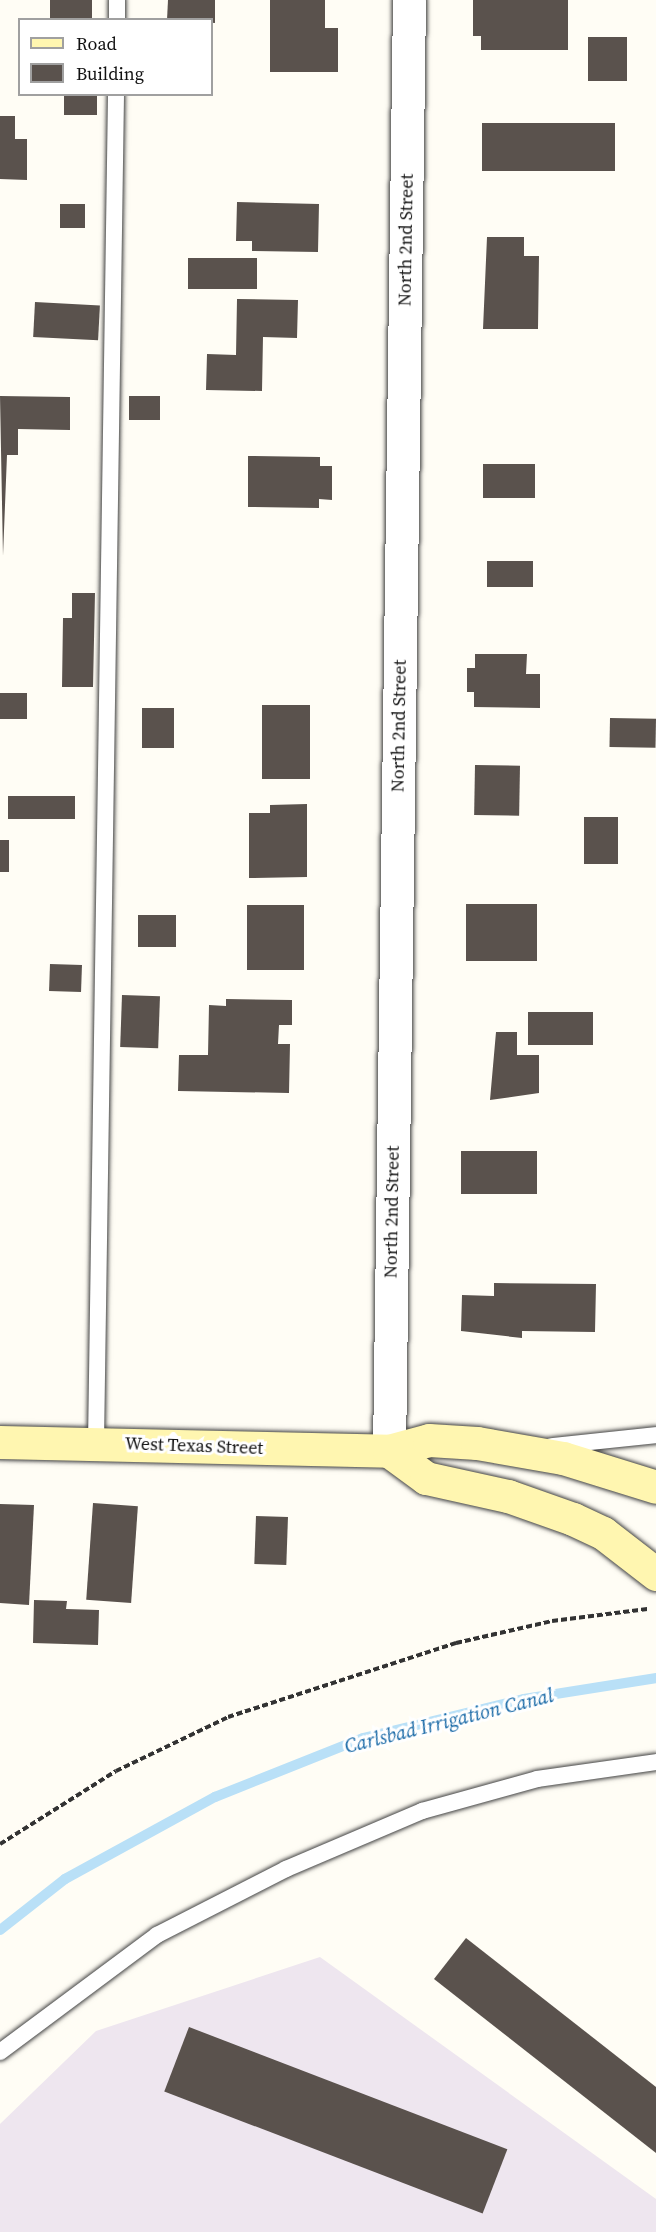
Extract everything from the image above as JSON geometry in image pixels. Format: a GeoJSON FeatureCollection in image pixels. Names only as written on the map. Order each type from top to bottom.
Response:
{"type":"FeatureCollection","features":[{"type":"Feature","properties":{"kind":"street","name":"North 2nd Street"},"geometry":{"type":"LineString","coordinates":[[389,1451],[409,0]]}},
{"type":"Feature","properties":{"kind":"street","name":"West Texas Street"},"geometry":{"type":"LineString","coordinates":[[0,1442],[389,1451],[429,1440],[522,1449],[656,1487]]}},
{"type":"Feature","properties":{"kind":"street"},"geometry":{"type":"LineString","coordinates":[[389,1451],[426,1478],[508,1496],[573,1519],[603,1533],[656,1574]]}},
{"type":"Feature","properties":{"kind":"lane"},"geometry":{"type":"LineString","coordinates":[[117,0],[117,18]]}},
{"type":"Feature","properties":{"kind":"lane"},"geometry":{"type":"LineString","coordinates":[[96,1443],[116,96]]}},
{"type":"Feature","properties":{"kind":"lane"},"geometry":{"type":"LineString","coordinates":[[522,1449],[656,1435]]}},
{"type":"Feature","properties":{"kind":"lane"},"geometry":{"type":"LineString","coordinates":[[0,2052],[158,1935],[286,1869],[422,1811],[537,1779],[656,1761]]}},
{"type":"Feature","properties":{"kind":"path"},"geometry":{"type":"LineString","coordinates":[[0,1844],[116,1771],[228,1717],[456,1643],[552,1620],[656,1611]]}},
{"type":"Feature","properties":{"kind":"shaded area"},"geometry":{"type":"Polygon","coordinates":[[[320,1957],[656,2199],[656,2232],[0,2232],[0,2124],[96,2031],[320,1957]]]}},
{"type":"Feature","properties":{"kind":"building"},"geometry":{"type":"Polygon","coordinates":[[[50,0],[92,0],[92,18],[50,18],[50,0]]]}},
{"type":"Feature","properties":{"kind":"building"},"geometry":{"type":"Polygon","coordinates":[[[168,0],[215,0],[215,23],[213,23],[213,18],[167,18],[168,0]]]}},
{"type":"Feature","properties":{"kind":"building"},"geometry":{"type":"Polygon","coordinates":[[[270,0],[325,0],[325,28],[338,28],[338,72],[270,72],[270,0]]]}},
{"type":"Feature","properties":{"kind":"building"},"geometry":{"type":"Polygon","coordinates":[[[473,0],[568,0],[568,50],[481,50],[481,36],[473,36],[473,0]]]}},
{"type":"Feature","properties":{"kind":"building"},"geometry":{"type":"Polygon","coordinates":[[[588,37],[627,37],[627,81],[588,81],[588,37]]]}},
{"type":"Feature","properties":{"kind":"building"},"geometry":{"type":"Polygon","coordinates":[[[64,96],[97,96],[97,115],[64,115],[64,96]]]}},
{"type":"Feature","properties":{"kind":"building"},"geometry":{"type":"Polygon","coordinates":[[[0,116],[15,116],[15,139],[27,139],[27,180],[0,179],[0,116]]]}},
{"type":"Feature","properties":{"kind":"building"},"geometry":{"type":"Polygon","coordinates":[[[482,123],[615,123],[615,171],[482,171],[482,123]]]}},
{"type":"Feature","properties":{"kind":"building"},"geometry":{"type":"Polygon","coordinates":[[[237,202],[319,204],[318,252],[252,251],[252,241],[236,241],[237,202]]]}},
{"type":"Feature","properties":{"kind":"building"},"geometry":{"type":"Polygon","coordinates":[[[60,204],[85,204],[85,228],[60,228],[60,204]]]}},
{"type":"Feature","properties":{"kind":"building"},"geometry":{"type":"Polygon","coordinates":[[[487,237],[524,237],[524,256],[539,256],[538,329],[483,329],[487,237]]]}},
{"type":"Feature","properties":{"kind":"building"},"geometry":{"type":"Polygon","coordinates":[[[188,258],[257,258],[257,289],[188,289],[188,258]]]}},
{"type":"Feature","properties":{"kind":"building"},"geometry":{"type":"Polygon","coordinates":[[[237,299],[298,300],[297,338],[263,337],[262,391],[206,390],[207,354],[236,355],[237,299]]]}},
{"type":"Feature","properties":{"kind":"building"},"geometry":{"type":"Polygon","coordinates":[[[35,302],[100,305],[98,340],[33,337],[35,302]]]}},
{"type":"Feature","properties":{"kind":"building"},"geometry":{"type":"Polygon","coordinates":[[[0,396],[70,397],[70,430],[18,429],[18,455],[7,455],[3,556],[0,396]]]}},
{"type":"Feature","properties":{"kind":"building"},"geometry":{"type":"Polygon","coordinates":[[[129,396],[160,396],[160,420],[129,420],[129,396]]]}},
{"type":"Feature","properties":{"kind":"building"},"geometry":{"type":"Polygon","coordinates":[[[248,456],[320,457],[320,466],[332,466],[332,500],[319,499],[319,508],[248,507],[248,456]]]}},
{"type":"Feature","properties":{"kind":"building"},"geometry":{"type":"Polygon","coordinates":[[[483,464],[535,464],[535,498],[483,498],[483,464]]]}},
{"type":"Feature","properties":{"kind":"building"},"geometry":{"type":"Polygon","coordinates":[[[487,561],[533,561],[533,587],[487,587],[487,561]]]}},
{"type":"Feature","properties":{"kind":"building"},"geometry":{"type":"Polygon","coordinates":[[[72,593],[95,593],[93,687],[62,687],[63,618],[72,618],[72,593]]]}},
{"type":"Feature","properties":{"kind":"building"},"geometry":{"type":"Polygon","coordinates":[[[475,654],[527,654],[526,674],[540,674],[540,708],[474,707],[474,692],[467,692],[467,668],[475,668],[475,654]]]}},
{"type":"Feature","properties":{"kind":"building"},"geometry":{"type":"Polygon","coordinates":[[[0,693],[27,693],[27,719],[0,719],[0,693]]]}},
{"type":"Feature","properties":{"kind":"building"},"geometry":{"type":"Polygon","coordinates":[[[262,705],[310,705],[310,779],[262,779],[262,705]]]}},
{"type":"Feature","properties":{"kind":"building"},"geometry":{"type":"Polygon","coordinates":[[[142,708],[174,708],[174,748],[142,748],[142,708]]]}},
{"type":"Feature","properties":{"kind":"building"},"geometry":{"type":"Polygon","coordinates":[[[610,718],[656,719],[655,748],[609,747],[610,718]]]}},
{"type":"Feature","properties":{"kind":"building"},"geometry":{"type":"Polygon","coordinates":[[[475,765],[520,766],[519,816],[474,815],[475,765]]]}},
{"type":"Feature","properties":{"kind":"building"},"geometry":{"type":"Polygon","coordinates":[[[8,796],[75,796],[75,819],[8,819],[8,796]]]}},
{"type":"Feature","properties":{"kind":"building"},"geometry":{"type":"Polygon","coordinates":[[[307,804],[307,877],[249,878],[249,813],[270,813],[270,805],[307,804]]]}},
{"type":"Feature","properties":{"kind":"building"},"geometry":{"type":"Polygon","coordinates":[[[584,817],[618,817],[618,864],[584,864],[584,817]]]}},
{"type":"Feature","properties":{"kind":"building"},"geometry":{"type":"Polygon","coordinates":[[[0,840],[9,840],[9,872],[0,872],[0,840]]]}},
{"type":"Feature","properties":{"kind":"building"},"geometry":{"type":"Polygon","coordinates":[[[466,904],[537,904],[537,961],[466,961],[466,904]]]}},
{"type":"Feature","properties":{"kind":"building"},"geometry":{"type":"Polygon","coordinates":[[[247,905],[304,905],[304,970],[247,970],[247,905]]]}},
{"type":"Feature","properties":{"kind":"building"},"geometry":{"type":"Polygon","coordinates":[[[138,915],[176,915],[176,947],[138,947],[138,915]]]}},
{"type":"Feature","properties":{"kind":"building"},"geometry":{"type":"Polygon","coordinates":[[[50,964],[82,965],[81,992],[49,991],[50,964]]]}},
{"type":"Feature","properties":{"kind":"building"},"geometry":{"type":"Polygon","coordinates":[[[122,995],[160,996],[158,1048],[120,1047],[122,995]]]}},
{"type":"Feature","properties":{"kind":"building"},"geometry":{"type":"Polygon","coordinates":[[[226,999],[292,1000],[292,1025],[279,1025],[278,1044],[290,1044],[289,1093],[178,1091],[179,1055],[208,1055],[209,1005],[226,1006],[226,999]]]}},
{"type":"Feature","properties":{"kind":"building"},"geometry":{"type":"Polygon","coordinates":[[[528,1012],[593,1012],[593,1045],[528,1045],[528,1012]]]}},
{"type":"Feature","properties":{"kind":"building"},"geometry":{"type":"Polygon","coordinates":[[[496,1032],[517,1032],[517,1055],[539,1055],[539,1093],[490,1100],[496,1032]]]}},
{"type":"Feature","properties":{"kind":"building"},"geometry":{"type":"Polygon","coordinates":[[[461,1151],[537,1151],[537,1194],[461,1194],[461,1151]]]}},
{"type":"Feature","properties":{"kind":"building"},"geometry":{"type":"Polygon","coordinates":[[[494,1283],[596,1284],[595,1332],[522,1331],[522,1338],[461,1331],[462,1295],[494,1296],[494,1283]]]}},
{"type":"Feature","properties":{"kind":"building"},"geometry":{"type":"Polygon","coordinates":[[[93,1503],[138,1506],[131,1603],[86,1600],[93,1503]]]}},
{"type":"Feature","properties":{"kind":"building"},"geometry":{"type":"Polygon","coordinates":[[[0,1504],[34,1505],[29,1605],[0,1603],[0,1504]]]}},
{"type":"Feature","properties":{"kind":"building"},"geometry":{"type":"Polygon","coordinates":[[[256,1516],[288,1517],[286,1565],[254,1564],[256,1516]]]}},
{"type":"Feature","properties":{"kind":"building"},"geometry":{"type":"Polygon","coordinates":[[[34,1600],[67,1601],[66,1609],[99,1610],[98,1645],[33,1643],[34,1600]]]}},
{"type":"Feature","properties":{"kind":"building"},"geometry":{"type":"Polygon","coordinates":[[[466,1938],[656,2087],[656,2153],[434,1979],[466,1938]]]}},
{"type":"Feature","properties":{"kind":"building"},"geometry":{"type":"Polygon","coordinates":[[[189,2027],[507,2149],[483,2214],[164,2091],[189,2027]]]}},
{"type":"Feature","properties":{"kind":"waterway","name":"Carlsbad Irrigation Canal"},"geometry":{"type":"LineString","coordinates":[[0,1930],[65,1879],[215,1797],[363,1738],[524,1699],[656,1678]]}}]}
